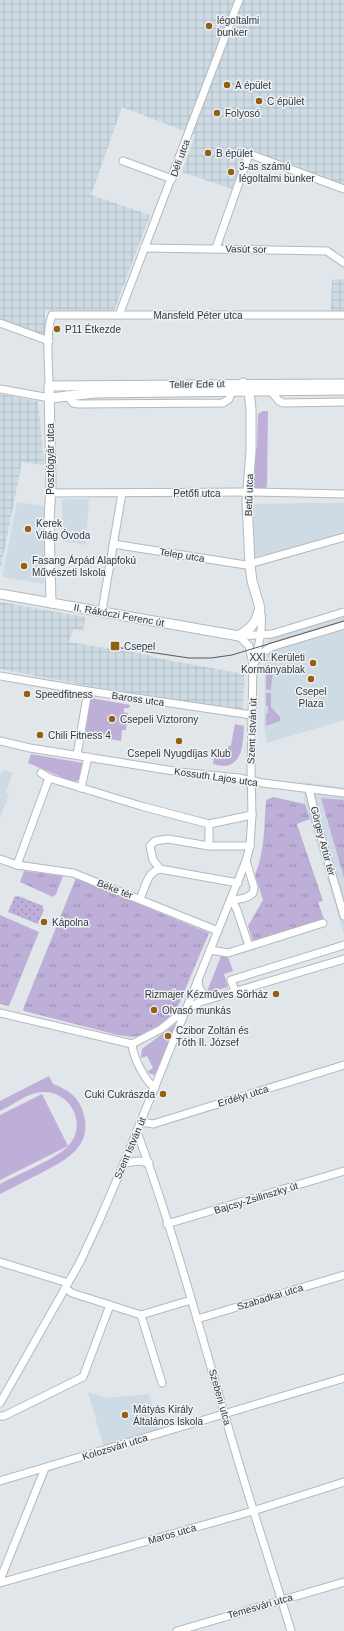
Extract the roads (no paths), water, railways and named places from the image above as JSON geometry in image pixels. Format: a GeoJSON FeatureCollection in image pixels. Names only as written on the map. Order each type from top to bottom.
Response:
{"type":"FeatureCollection","features":[{"type":"Feature","properties":{"kind":"main road","name":"Teller Ede út"},"geometry":{"type":"LineString","coordinates":[[49,386],[243,383],[344,384]]}},
{"type":"Feature","properties":{"kind":"main road"},"geometry":{"type":"LineString","coordinates":[[243,383],[250,392]]}},
{"type":"Feature","properties":{"kind":"main road","name":"Posztógyár utca"},"geometry":{"type":"LineString","coordinates":[[49,386],[49,520],[51,603]]}},
{"type":"Feature","properties":{"kind":"main road","name":"Teller Ede út"},"geometry":{"type":"LineString","coordinates":[[50,398],[95,393],[231,393],[270,390],[344,390]]}},
{"type":"Feature","properties":{"kind":"main road","name":"Betű utca"},"geometry":{"type":"LineString","coordinates":[[250,392],[251,450],[247,492],[250,565],[260,608]]}},
{"type":"Feature","properties":{"kind":"main road","name":"II. Rákóczi Ferenc út"},"geometry":{"type":"LineString","coordinates":[[0,594],[239,636]]}},
{"type":"Feature","properties":{"kind":"main road"},"geometry":{"type":"LineString","coordinates":[[239,636],[250,628],[256,620],[260,608]]}},
{"type":"Feature","properties":{"kind":"street","name":"Déli utca"},"geometry":{"type":"LineString","coordinates":[[119,315],[239,0]]}},
{"type":"Feature","properties":{"kind":"street"},"geometry":{"type":"LineString","coordinates":[[216,248],[248,157],[252,155],[344,189]]}},
{"type":"Feature","properties":{"kind":"street"},"geometry":{"type":"LineString","coordinates":[[123,161],[172,179]]}},
{"type":"Feature","properties":{"kind":"street","name":"Vasút sor"},"geometry":{"type":"LineString","coordinates":[[144,248],[327,251],[344,262]]}},
{"type":"Feature","properties":{"kind":"street","name":"Mansfeld Péter utca"},"geometry":{"type":"LineString","coordinates":[[52,315],[344,315]]}},
{"type":"Feature","properties":{"kind":"street","name":"Posztógyár utca"},"geometry":{"type":"LineString","coordinates":[[49,386],[49,341],[52,315]]}},
{"type":"Feature","properties":{"kind":"street"},"geometry":{"type":"LineString","coordinates":[[0,323],[49,341]]}},
{"type":"Feature","properties":{"kind":"street"},"geometry":{"type":"LineString","coordinates":[[0,389],[50,398]]}},
{"type":"Feature","properties":{"kind":"street"},"geometry":{"type":"LineString","coordinates":[[270,390],[279,401],[283,403],[344,402]]}},
{"type":"Feature","properties":{"kind":"street","name":"Petőfi utca"},"geometry":{"type":"LineString","coordinates":[[50,493],[247,492],[344,494]]}},
{"type":"Feature","properties":{"kind":"street"},"geometry":{"type":"LineString","coordinates":[[102,611],[122,493]]}},
{"type":"Feature","properties":{"kind":"street"},"geometry":{"type":"LineString","coordinates":[[250,565],[344,537]]}},
{"type":"Feature","properties":{"kind":"street","name":"Telep utca"},"geometry":{"type":"LineString","coordinates":[[113,544],[250,565]]}},
{"type":"Feature","properties":{"kind":"street","name":"Betű utca"},"geometry":{"type":"LineString","coordinates":[[260,608],[262,621],[260,639]]}},
{"type":"Feature","properties":{"kind":"street","name":"II. Rákóczi Ferenc út"},"geometry":{"type":"LineString","coordinates":[[260,639],[344,612]]}},
{"type":"Feature","properties":{"kind":"street"},"geometry":{"type":"LineString","coordinates":[[262,621],[269,628],[281,631]]}},
{"type":"Feature","properties":{"kind":"street"},"geometry":{"type":"LineString","coordinates":[[253,664],[262,653],[271,647],[344,625]]}},
{"type":"Feature","properties":{"kind":"street","name":"II. Rákóczi Ferenc út"},"geometry":{"type":"LineString","coordinates":[[239,636],[260,639],[271,647]]}},
{"type":"Feature","properties":{"kind":"street","name":"Szent István út"},"geometry":{"type":"LineString","coordinates":[[0,1403],[80,1262],[137,1132],[198,977],[232,900],[246,861],[250,846],[252,816],[251,781],[253,664],[249,646],[239,636]]}},
{"type":"Feature","properties":{"kind":"street","name":"Szent István út"},"geometry":{"type":"LineString","coordinates":[[253,664],[260,639]]}},
{"type":"Feature","properties":{"kind":"street","name":"Baross utca"},"geometry":{"type":"LineString","coordinates":[[0,676],[252,716]]}},
{"type":"Feature","properties":{"kind":"street"},"geometry":{"type":"LineString","coordinates":[[77,755],[88,691]]}},
{"type":"Feature","properties":{"kind":"street","name":"Kossuth Lajos utca"},"geometry":{"type":"LineString","coordinates":[[0,741],[30,748],[88,756],[180,772],[239,778],[251,781],[344,793]]}},
{"type":"Feature","properties":{"kind":"street"},"geometry":{"type":"LineString","coordinates":[[81,788],[88,756]]}},
{"type":"Feature","properties":{"kind":"street"},"geometry":{"type":"LineString","coordinates":[[41,773],[49,778],[81,788],[209,824],[252,816]]}},
{"type":"Feature","properties":{"kind":"street"},"geometry":{"type":"LineString","coordinates":[[17,865],[49,778]]}},
{"type":"Feature","properties":{"kind":"street","name":"Görgey Artúr tér"},"geometry":{"type":"LineString","coordinates":[[310,789],[317,823],[344,916]]}},
{"type":"Feature","properties":{"kind":"street"},"geometry":{"type":"LineString","coordinates":[[209,824],[210,846]]}},
{"type":"Feature","properties":{"kind":"street"},"geometry":{"type":"LineString","coordinates":[[160,869],[153,860],[150,851],[150,846],[153,841],[168,839],[210,846],[250,846]]}},
{"type":"Feature","properties":{"kind":"street"},"geometry":{"type":"LineString","coordinates":[[246,861],[254,887],[253,893],[250,896],[232,900],[237,910],[249,946]]}},
{"type":"Feature","properties":{"kind":"street","name":"Béke tér"},"geometry":{"type":"LineString","coordinates":[[2,862],[73,873],[218,931]]}},
{"type":"Feature","properties":{"kind":"street"},"geometry":{"type":"LineString","coordinates":[[140,899],[149,877],[154,871],[160,869],[238,883]]}},
{"type":"Feature","properties":{"kind":"street"},"geometry":{"type":"LineString","coordinates":[[210,950],[228,953],[323,923]]}},
{"type":"Feature","properties":{"kind":"street"},"geometry":{"type":"LineString","coordinates":[[234,992],[231,980],[344,945]]}},
{"type":"Feature","properties":{"kind":"street"},"geometry":{"type":"LineString","coordinates":[[0,1013],[132,1044],[162,1030],[186,1009],[200,1002],[344,959]]}},
{"type":"Feature","properties":{"kind":"street"},"geometry":{"type":"LineString","coordinates":[[198,977],[198,985],[201,992],[208,996],[218,997]]}},
{"type":"Feature","properties":{"kind":"street"},"geometry":{"type":"LineString","coordinates":[[132,1044],[148,1084],[155,1088]]}},
{"type":"Feature","properties":{"kind":"street","name":"Erdélyi utca"},"geometry":{"type":"LineString","coordinates":[[141,1122],[153,1124],[344,1065]]}},
{"type":"Feature","properties":{"kind":"street"},"geometry":{"type":"LineString","coordinates":[[143,1073],[156,1077],[161,1073]]}},
{"type":"Feature","properties":{"kind":"street","name":"Szebeni utca"},"geometry":{"type":"LineString","coordinates":[[137,1132],[149,1163],[197,1319],[253,1511],[291,1631]]}},
{"type":"Feature","properties":{"kind":"street"},"geometry":{"type":"LineString","coordinates":[[124,1163],[139,1161],[149,1163]]}},
{"type":"Feature","properties":{"kind":"street","name":"Bajcsy-Zsilinszky út"},"geometry":{"type":"LineString","coordinates":[[167,1224],[344,1171]]}},
{"type":"Feature","properties":{"kind":"street"},"geometry":{"type":"LineString","coordinates":[[0,1262],[67,1285],[72,1293],[141,1315],[191,1300]]}},
{"type":"Feature","properties":{"kind":"street","name":"Szabadkai utca"},"geometry":{"type":"LineString","coordinates":[[197,1319],[344,1275]]}},
{"type":"Feature","properties":{"kind":"street"},"geometry":{"type":"LineString","coordinates":[[0,1416],[4,1416],[83,1377],[110,1305]]}},
{"type":"Feature","properties":{"kind":"street"},"geometry":{"type":"LineString","coordinates":[[141,1315],[162,1383]]}},
{"type":"Feature","properties":{"kind":"street","name":"Kolozsvári utca"},"geometry":{"type":"LineString","coordinates":[[0,1481],[344,1378]]}},
{"type":"Feature","properties":{"kind":"street"},"geometry":{"type":"LineString","coordinates":[[0,1581],[45,1468]]}},
{"type":"Feature","properties":{"kind":"street","name":"Maros utca"},"geometry":{"type":"LineString","coordinates":[[0,1581],[253,1511],[344,1482]]}},
{"type":"Feature","properties":{"kind":"street","name":"Temesvári utca"},"geometry":{"type":"LineString","coordinates":[[177,1631],[344,1582]]}},
{"type":"Feature","properties":{"kind":"tram line"},"geometry":{"type":"LineString","coordinates":[[115,647],[189,658],[211,658],[232,655],[344,621]]}},
{"type":"Feature","properties":{"kind":"place","name":"légoltalmi bunker"},"geometry":{"type":"Point","coordinates":[209,26]}},
{"type":"Feature","properties":{"kind":"place","name":"A épület"},"geometry":{"type":"Point","coordinates":[227,85]}},
{"type":"Feature","properties":{"kind":"place","name":"C épület"},"geometry":{"type":"Point","coordinates":[259,101]}},
{"type":"Feature","properties":{"kind":"place","name":"Folyosó"},"geometry":{"type":"Point","coordinates":[217,113]}},
{"type":"Feature","properties":{"kind":"place","name":"B épület"},"geometry":{"type":"Point","coordinates":[208,153]}},
{"type":"Feature","properties":{"kind":"place","name":"3-as számú légoltalmi bunker"},"geometry":{"type":"Point","coordinates":[231,172]}},
{"type":"Feature","properties":{"kind":"place","name":"P11 Étkezde"},"geometry":{"type":"Point","coordinates":[57,329]}},
{"type":"Feature","properties":{"kind":"place","name":"Kerek Világ Óvoda"},"geometry":{"type":"Point","coordinates":[28,529]}},
{"type":"Feature","properties":{"kind":"place","name":"Fasang Árpád Alapfokú Művészeti Iskola"},"geometry":{"type":"Point","coordinates":[24,566]}},
{"type":"Feature","properties":{"kind":"place","name":"Csepel"},"geometry":{"type":"Point","coordinates":[115,646]}},
{"type":"Feature","properties":{"kind":"place","name":"XXI. Kerületi Kormányablak"},"geometry":{"type":"Point","coordinates":[313,663]}},
{"type":"Feature","properties":{"kind":"place","name":"Csepel Plaza"},"geometry":{"type":"Point","coordinates":[311,679]}},
{"type":"Feature","properties":{"kind":"place","name":"Speedfitness"},"geometry":{"type":"Point","coordinates":[27,694]}},
{"type":"Feature","properties":{"kind":"place","name":"Csepeli Víztorony"},"geometry":{"type":"Point","coordinates":[112,719]}},
{"type":"Feature","properties":{"kind":"place","name":"Chili Fitness 4"},"geometry":{"type":"Point","coordinates":[40,735]}},
{"type":"Feature","properties":{"kind":"place","name":"Csepeli Nyugdíjas Klub"},"geometry":{"type":"Point","coordinates":[179,741]}},
{"type":"Feature","properties":{"kind":"place","name":"Kápolna"},"geometry":{"type":"Point","coordinates":[44,922]}},
{"type":"Feature","properties":{"kind":"place","name":"Rizmajer Kézműves Sörház"},"geometry":{"type":"Point","coordinates":[276,994]}},
{"type":"Feature","properties":{"kind":"place","name":"Olvasó munkás"},"geometry":{"type":"Point","coordinates":[154,1010]}},
{"type":"Feature","properties":{"kind":"place","name":"Czibor Zoltán és Tóth II. József"},"geometry":{"type":"Point","coordinates":[168,1036]}},
{"type":"Feature","properties":{"kind":"place","name":"Cuki Cukrászda"},"geometry":{"type":"Point","coordinates":[163,1094]}},
{"type":"Feature","properties":{"kind":"place","name":"Mátyás Király Általános Iskola"},"geometry":{"type":"Point","coordinates":[125,1415]}}]}
